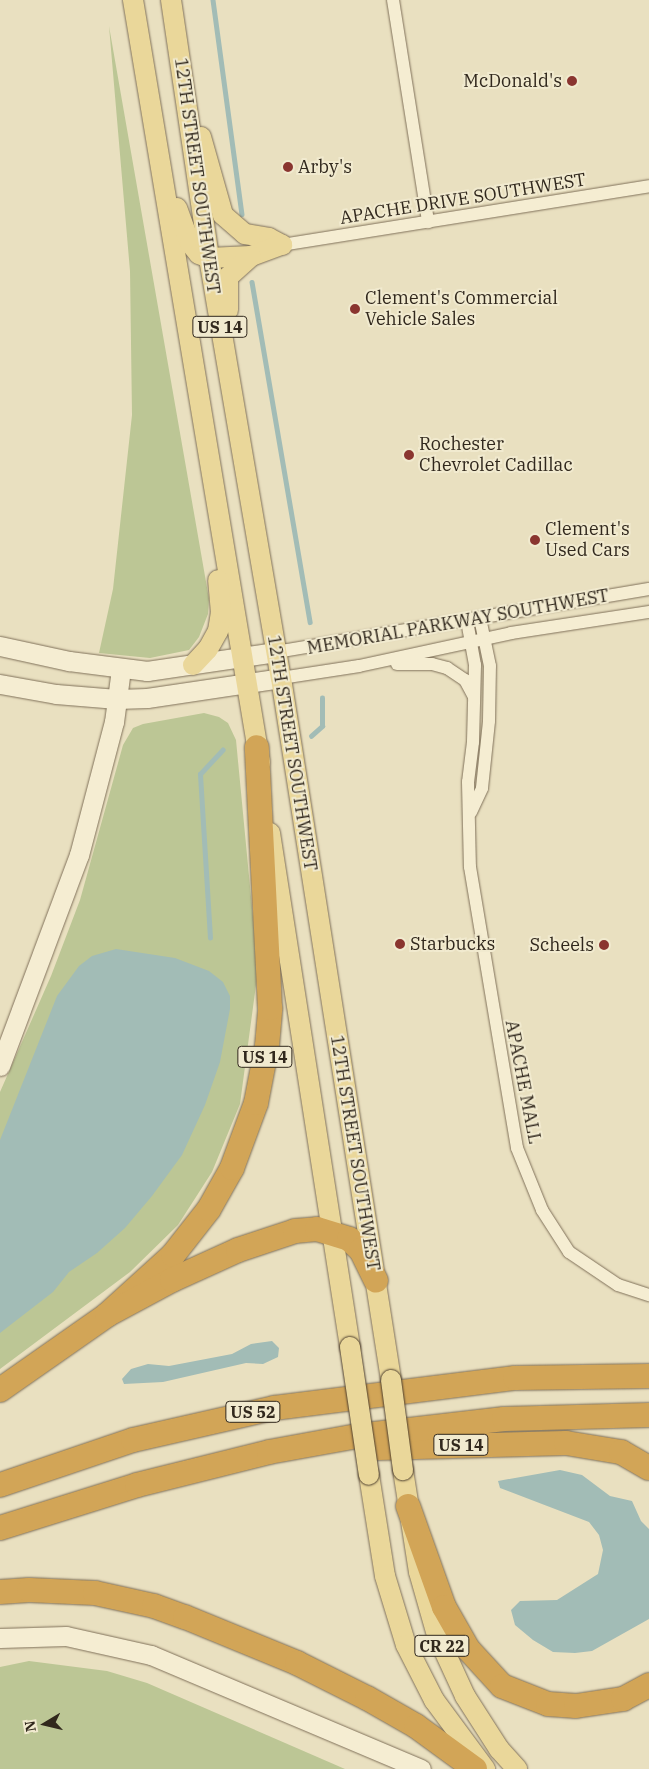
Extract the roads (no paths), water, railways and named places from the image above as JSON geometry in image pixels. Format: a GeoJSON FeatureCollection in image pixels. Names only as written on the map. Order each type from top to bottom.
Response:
{"type":"FeatureCollection","features":[{"type":"Feature","properties":{"kind":"highway","name":"US 14"},"geometry":{"type":"LineString","coordinates":[[0,1390],[107,1315],[173,1255],[209,1209],[232,1168],[256,1103],[267,1046],[270,1008],[257,747]]}},
{"type":"Feature","properties":{"kind":"highway"},"geometry":{"type":"LineString","coordinates":[[107,1315],[172,1280],[238,1250],[296,1230],[332,1231],[349,1239],[361,1250],[376,1281]]}},
{"type":"Feature","properties":{"kind":"highway","name":"US 52"},"geometry":{"type":"LineString","coordinates":[[0,1485],[133,1440],[274,1408],[515,1378],[649,1376]]}},
{"type":"Feature","properties":{"kind":"highway","name":"US 52"},"geometry":{"type":"LineString","coordinates":[[0,1528],[111,1492],[268,1452],[443,1425],[504,1419],[649,1416]]}},
{"type":"Feature","properties":{"kind":"highway","name":"US 14"},"geometry":{"type":"LineString","coordinates":[[268,1452],[566,1443],[621,1452],[649,1468]]}},
{"type":"Feature","properties":{"kind":"highway","name":"US 14"},"geometry":{"type":"LineString","coordinates":[[408,1506],[444,1607],[468,1649],[502,1686],[548,1704],[576,1706],[623,1699],[649,1685]]}},
{"type":"Feature","properties":{"kind":"highway"},"geometry":{"type":"LineString","coordinates":[[0,1592],[95,1593],[154,1606],[185,1617],[297,1663],[367,1698],[416,1726],[476,1769]]}},
{"type":"Feature","properties":{"kind":"main road","name":"12TH STREET SOUTHWEST"},"geometry":{"type":"LineString","coordinates":[[133,0],[227,558],[385,1576],[406,1645],[434,1700],[485,1769]]}},
{"type":"Feature","properties":{"kind":"main road","name":"12TH STREET SOUTHWEST"},"geometry":{"type":"LineString","coordinates":[[171,0],[209,258],[281,678],[376,1281],[408,1506]]}},
{"type":"Feature","properties":{"kind":"main road"},"geometry":{"type":"LineString","coordinates":[[182,72],[223,215],[245,234],[268,238],[282,245]]}},
{"type":"Feature","properties":{"kind":"main road"},"geometry":{"type":"LineString","coordinates":[[157,142],[190,243],[199,254],[209,258],[251,256],[282,245]]}},
{"type":"Feature","properties":{"kind":"main road"},"geometry":{"type":"LineString","coordinates":[[224,348],[230,330],[226,291],[228,277],[251,256]]}},
{"type":"Feature","properties":{"kind":"main road"},"geometry":{"type":"LineString","coordinates":[[193,665],[208,649],[218,631],[221,613],[217,581],[227,558]]}},
{"type":"Feature","properties":{"kind":"main road","name":"CR 22"},"geometry":{"type":"LineString","coordinates":[[408,1506],[419,1572],[437,1635],[465,1696],[499,1749],[517,1769]]}},
{"type":"Feature","properties":{"kind":"street"},"geometry":{"type":"LineString","coordinates":[[393,0],[428,222]]}},
{"type":"Feature","properties":{"kind":"street","name":"APACHE DRIVE SOUTHWEST"},"geometry":{"type":"LineString","coordinates":[[282,245],[649,186]]}},
{"type":"Feature","properties":{"kind":"street","name":"MEMORIAL PARKWAY SOUTHWEST"},"geometry":{"type":"LineString","coordinates":[[0,646],[120,669],[148,670],[276,652],[649,589]]}},
{"type":"Feature","properties":{"kind":"street","name":"MEMORIAL PARKWAY SOUTHWEST"},"geometry":{"type":"LineString","coordinates":[[0,684],[56,694],[118,699],[246,683],[359,666],[484,640],[649,612]]}},
{"type":"Feature","properties":{"kind":"street"},"geometry":{"type":"LineString","coordinates":[[469,817],[482,788],[487,760],[490,666],[480,618]]}},
{"type":"Feature","properties":{"kind":"street","name":"APACHE MALL"},"geometry":{"type":"LineString","coordinates":[[467,621],[471,643],[475,700],[469,817],[474,892],[514,1139],[521,1163],[542,1210],[570,1252],[618,1285],[649,1295]]}},
{"type":"Feature","properties":{"kind":"street"},"geometry":{"type":"LineString","coordinates":[[359,666],[432,664],[447,668],[465,680],[475,700]]}},
{"type":"Feature","properties":{"kind":"street"},"geometry":{"type":"LineString","coordinates":[[0,1066],[79,856],[100,783],[118,699],[120,669]]}},
{"type":"Feature","properties":{"kind":"street"},"geometry":{"type":"LineString","coordinates":[[0,1638],[66,1636],[151,1655],[421,1769]]}},
{"type":"Feature","properties":{"kind":"water"},"geometry":{"type":"Polygon","coordinates":[[[116,949],[175,958],[209,971],[223,982],[230,996],[230,1009],[220,1062],[205,1105],[182,1155],[152,1196],[125,1228],[97,1253],[69,1272],[53,1292],[0,1333],[0,1140],[57,996],[79,966],[92,956],[116,949]]]}},
{"type":"Feature","properties":{"kind":"water"},"geometry":{"type":"Polygon","coordinates":[[[272,1341],[279,1348],[278,1357],[263,1364],[246,1363],[163,1382],[124,1384],[122,1379],[131,1369],[148,1364],[169,1366],[232,1354],[251,1344],[272,1341]]]}},
{"type":"Feature","properties":{"kind":"water"},"geometry":{"type":"Polygon","coordinates":[[[560,1470],[582,1475],[610,1496],[632,1501],[641,1521],[649,1529],[649,1619],[592,1651],[575,1653],[553,1652],[533,1640],[515,1625],[511,1610],[520,1601],[557,1600],[598,1574],[603,1550],[599,1535],[589,1522],[500,1488],[498,1481],[560,1470]]]}},
{"type":"Feature","properties":{"kind":"waterway"},"geometry":{"type":"LineString","coordinates":[[213,0],[242,214]]}},
{"type":"Feature","properties":{"kind":"waterway"},"geometry":{"type":"LineString","coordinates":[[252,282],[310,622]]}},
{"type":"Feature","properties":{"kind":"waterway"},"geometry":{"type":"LineString","coordinates":[[311,736],[322,726],[322,698]]}},
{"type":"Feature","properties":{"kind":"waterway"},"geometry":{"type":"LineString","coordinates":[[210,938],[200,774],[222,750]]}},
{"type":"Feature","properties":{"kind":"place","name":"McDonald's"},"geometry":{"type":"Point","coordinates":[572,81]}},
{"type":"Feature","properties":{"kind":"place","name":"Arby's"},"geometry":{"type":"Point","coordinates":[288,167]}},
{"type":"Feature","properties":{"kind":"place","name":"Clement's Commercial Vehicle Sales"},"geometry":{"type":"Point","coordinates":[355,309]}},
{"type":"Feature","properties":{"kind":"place","name":"Rochester Chevrolet Cadillac"},"geometry":{"type":"Point","coordinates":[409,455]}},
{"type":"Feature","properties":{"kind":"place","name":"Clement's Used Cars"},"geometry":{"type":"Point","coordinates":[535,540]}},
{"type":"Feature","properties":{"kind":"place","name":"Starbucks"},"geometry":{"type":"Point","coordinates":[400,944]}},
{"type":"Feature","properties":{"kind":"place","name":"Scheels"},"geometry":{"type":"Point","coordinates":[604,945]}}]}
